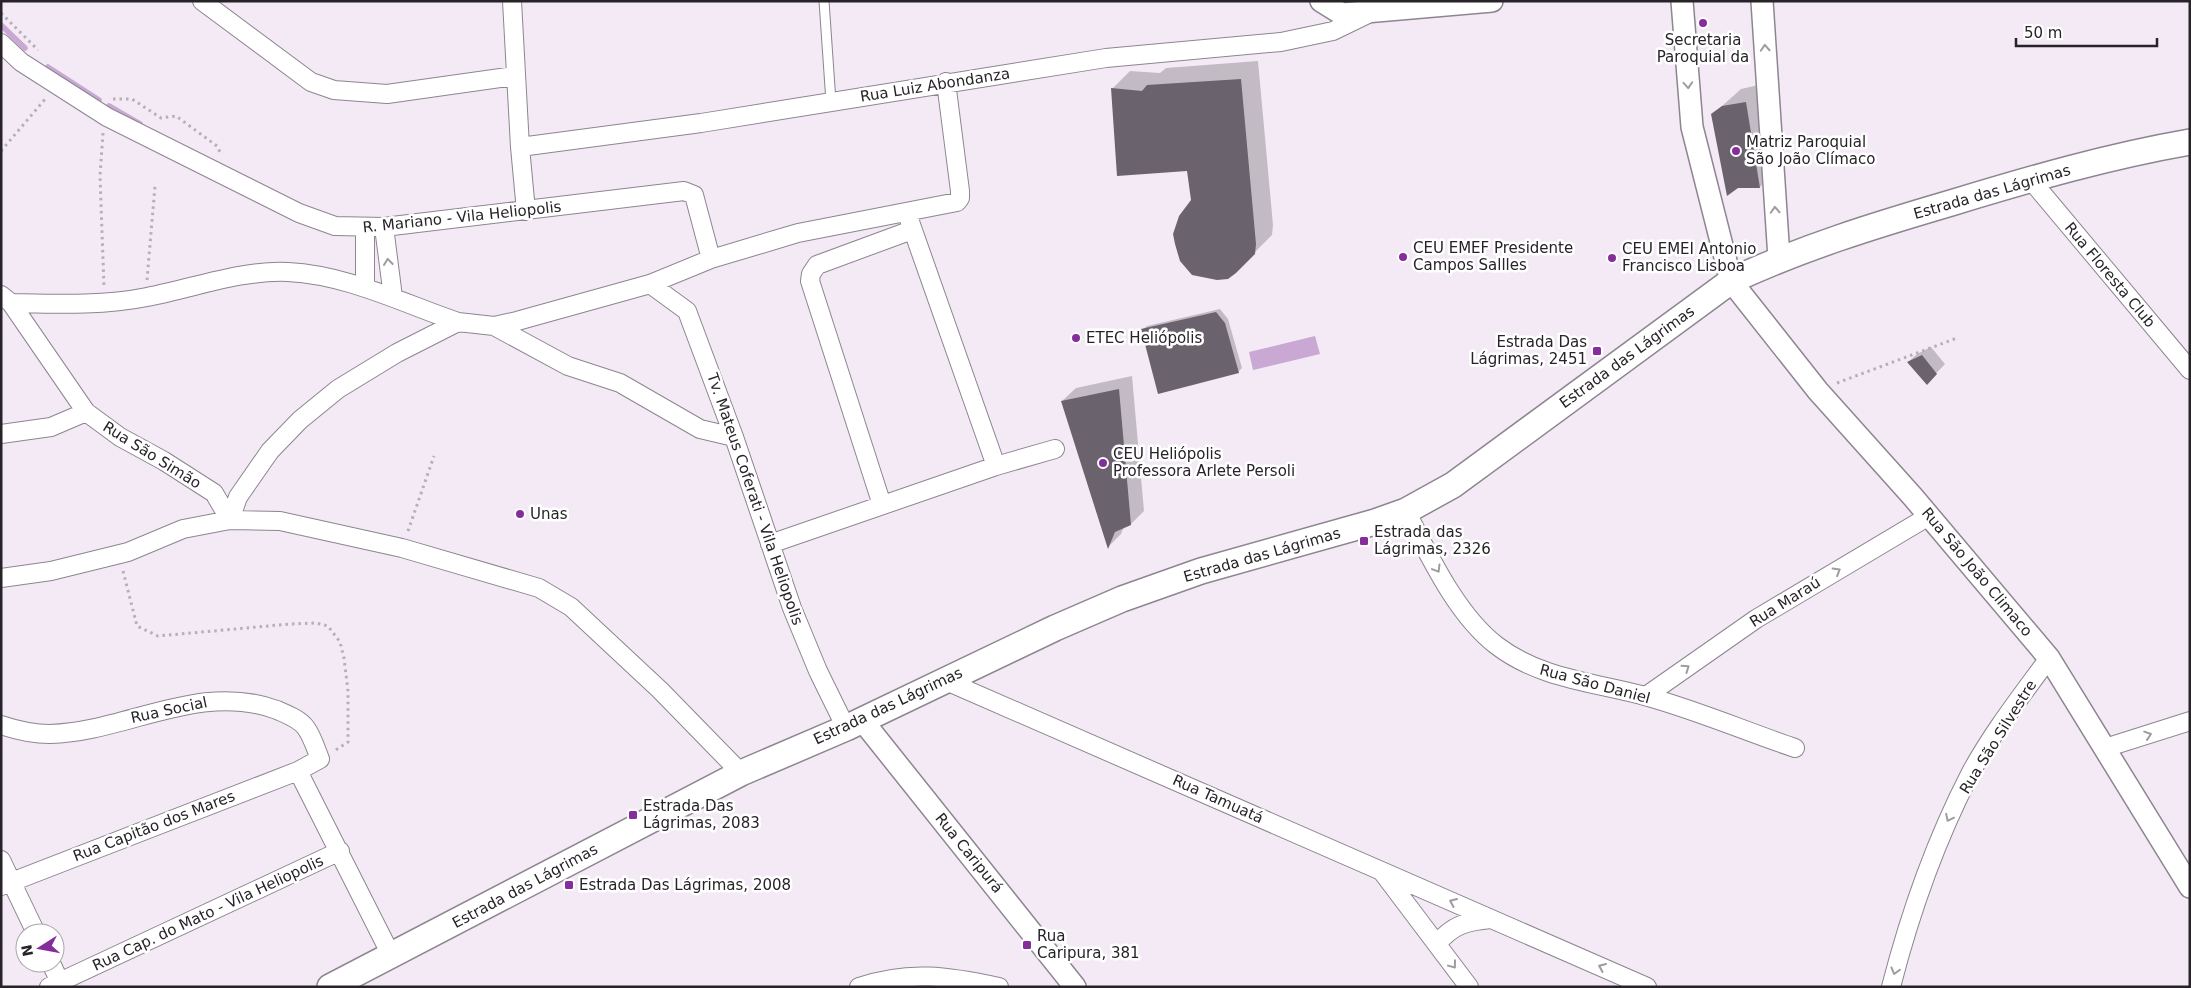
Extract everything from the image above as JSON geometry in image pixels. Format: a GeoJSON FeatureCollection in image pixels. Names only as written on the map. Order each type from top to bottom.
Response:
{"type":"FeatureCollection","features":[{"type":"Feature","properties":{"kind":"main road","name":"Estrada das Lágrimas"},"geometry":{"type":"LineString","coordinates":[[330,987],[741,773],[854,724],[1055,628],[1130,596],[1201,571],[1376,522],[1406,511],[1453,485],[1731,282],[1779,258],[2030,179],[2152,148],[2190,142]]}},
{"type":"Feature","properties":{"kind":"street"},"geometry":{"type":"LineString","coordinates":[[202,1],[311,82],[334,90],[387,94],[515,76]]}},
{"type":"Feature","properties":{"kind":"street"},"geometry":{"type":"LineString","coordinates":[[512,1],[515,76],[526,211]]}},
{"type":"Feature","properties":{"kind":"street"},"geometry":{"type":"LineString","coordinates":[[1321,1],[1342,14],[1370,13]]}},
{"type":"Feature","properties":{"kind":"street","name":"Rua Luiz Abondanza"},"geometry":{"type":"LineString","coordinates":[[520,147],[701,123],[946,82],[1106,58],[1300,39],[1333,31],[1370,13],[1492,1]]}},
{"type":"Feature","properties":{"kind":"street"},"geometry":{"type":"LineString","coordinates":[[1682,1],[1692,127],[1731,282]]}},
{"type":"Feature","properties":{"kind":"street"},"geometry":{"type":"LineString","coordinates":[[1762,1],[1779,258]]}},
{"type":"Feature","properties":{"kind":"street","name":"R. Mariano - Vila Heliopolis"},"geometry":{"type":"LineString","coordinates":[[1,43],[21,62],[107,117],[299,213],[335,226],[384,227],[690,192],[694,195],[711,259]]}},
{"type":"Feature","properties":{"kind":"street"},"geometry":{"type":"LineString","coordinates":[[6,299],[68,304],[146,298],[244,274],[266,272],[308,275],[365,287],[458,322],[494,326],[650,284],[711,259],[798,232],[858,220],[907,213],[957,202],[960,198],[946,82]]}},
{"type":"Feature","properties":{"kind":"street","name":"Rua Floresta Club"},"geometry":{"type":"LineString","coordinates":[[2030,179],[2190,370]]}},
{"type":"Feature","properties":{"kind":"street"},"geometry":{"type":"LineString","coordinates":[[907,213],[996,466]]}},
{"type":"Feature","properties":{"kind":"street"},"geometry":{"type":"LineString","coordinates":[[384,227],[392,297]]}},
{"type":"Feature","properties":{"kind":"street"},"geometry":{"type":"LineString","coordinates":[[365,228],[365,287]]}},
{"type":"Feature","properties":{"kind":"street"},"geometry":{"type":"LineString","coordinates":[[882,505],[810,281],[817,265],[912,230]]}},
{"type":"Feature","properties":{"kind":"street","name":"Rua São João Climaco"},"geometry":{"type":"LineString","coordinates":[[1731,282],[1818,391],[1929,516],[2049,658],[2190,887]]}},
{"type":"Feature","properties":{"kind":"street","name":"Tv. Mateus Coferati - Vila Heliopolis"},"geometry":{"type":"LineString","coordinates":[[650,284],[687,311],[734,437],[792,608],[818,671],[854,724]]}},
{"type":"Feature","properties":{"kind":"street","name":"Rua São Simão"},"geometry":{"type":"LineString","coordinates":[[6,299],[86,412],[120,438],[164,461],[214,493],[230,520]]}},
{"type":"Feature","properties":{"kind":"street"},"geometry":{"type":"LineString","coordinates":[[230,520],[238,497],[270,451],[300,420],[338,389],[397,353],[458,322]]}},
{"type":"Feature","properties":{"kind":"street"},"geometry":{"type":"LineString","coordinates":[[494,326],[568,366],[620,383],[700,429],[734,437]]}},
{"type":"Feature","properties":{"kind":"street"},"geometry":{"type":"LineString","coordinates":[[1,434],[51,427],[86,412]]}},
{"type":"Feature","properties":{"kind":"street"},"geometry":{"type":"LineString","coordinates":[[770,544],[996,466],[1055,449]]}},
{"type":"Feature","properties":{"kind":"street","name":"Rua São Daniel"},"geometry":{"type":"LineString","coordinates":[[1406,511],[1447,586],[1468,617],[1494,644],[1525,665],[1567,678],[1646,696],[1795,748]]}},
{"type":"Feature","properties":{"kind":"street","name":"Rua Maraú"},"geometry":{"type":"LineString","coordinates":[[1646,696],[1756,619],[1929,516]]}},
{"type":"Feature","properties":{"kind":"street"},"geometry":{"type":"LineString","coordinates":[[1,578],[51,571],[119,554],[183,529],[230,520],[280,521],[402,548],[539,588],[571,607],[653,683],[741,773]]}},
{"type":"Feature","properties":{"kind":"street","name":"Rua São Silvestre"},"geometry":{"type":"LineString","coordinates":[[1891,987],[1911,913],[1934,849],[1971,773],[2049,658]]}},
{"type":"Feature","properties":{"kind":"street","name":"Rua Tamuatá"},"geometry":{"type":"LineString","coordinates":[[944,680],[1647,987]]}},
{"type":"Feature","properties":{"kind":"street","name":"Rua Social"},"geometry":{"type":"LineString","coordinates":[[1,725],[48,734],[99,726],[203,702],[227,700],[259,704],[289,715],[306,727],[320,759]]}},
{"type":"Feature","properties":{"kind":"street"},"geometry":{"type":"LineString","coordinates":[[2106,748],[2190,721]]}},
{"type":"Feature","properties":{"kind":"street","name":"Rua Caripurá"},"geometry":{"type":"LineString","coordinates":[[854,724],[1075,987]]}},
{"type":"Feature","properties":{"kind":"street"},"geometry":{"type":"LineString","coordinates":[[320,759],[298,770],[391,956]]}},
{"type":"Feature","properties":{"kind":"street","name":"Rua Capitão dos Mares"},"geometry":{"type":"LineString","coordinates":[[6,884],[298,770]]}},
{"type":"Feature","properties":{"kind":"street","name":"Rua Cap. do Mato - Vila Heliopolis"},"geometry":{"type":"LineString","coordinates":[[57,985],[340,852]]}},
{"type":"Feature","properties":{"kind":"street"},"geometry":{"type":"LineString","coordinates":[[1,860],[6,884],[30,923]]}},
{"type":"Feature","properties":{"kind":"street"},"geometry":{"type":"LineString","coordinates":[[1381,871],[1469,987]]}},
{"type":"Feature","properties":{"kind":"street"},"geometry":{"type":"LineString","coordinates":[[1437,944],[1447,932],[1457,926],[1466,922],[1492,919]]}},
{"type":"Feature","properties":{"kind":"street"},"geometry":{"type":"LineString","coordinates":[[859,987],[877,981],[916,974],[954,977],[999,987]]}},
{"type":"Feature","properties":{"kind":"lane"},"geometry":{"type":"LineString","coordinates":[[824,1],[831,102]]}},
{"type":"Feature","properties":{"kind":"path"},"geometry":{"type":"LineString","coordinates":[[1,13],[40,52]]}},
{"type":"Feature","properties":{"kind":"path"},"geometry":{"type":"LineString","coordinates":[[1,151],[56,86]]}},
{"type":"Feature","properties":{"kind":"path"},"geometry":{"type":"LineString","coordinates":[[106,99],[132,98],[161,118],[176,116],[205,138]]}},
{"type":"Feature","properties":{"kind":"path"},"geometry":{"type":"LineString","coordinates":[[104,302],[100,176],[101,144],[107,117]]}},
{"type":"Feature","properties":{"kind":"path"},"geometry":{"type":"LineString","coordinates":[[146,298],[155,186]]}},
{"type":"Feature","properties":{"kind":"path"},"geometry":{"type":"LineString","coordinates":[[1818,391],[1957,338]]}},
{"type":"Feature","properties":{"kind":"path"},"geometry":{"type":"LineString","coordinates":[[402,548],[434,456]]}},
{"type":"Feature","properties":{"kind":"path"},"geometry":{"type":"LineString","coordinates":[[119,554],[137,626],[158,636],[316,623],[328,626],[334,632],[340,642],[344,658],[348,691],[348,742],[320,759]]}},
{"type":"Feature","properties":{"kind":"shaded area"},"geometry":{"type":"Polygon","coordinates":[[[1315,336],[1320,354],[1253,370],[1249,352],[1315,336]]]}},
{"type":"Feature","properties":{"kind":"building"},"geometry":{"type":"Polygon","coordinates":[[[1241,79],[1256,244],[1255,254],[1228,279],[1217,280],[1192,275],[1180,261],[1175,244],[1173,234],[1179,216],[1191,200],[1187,171],[1117,176],[1111,88],[1142,91],[1147,85],[1241,79]]]}},
{"type":"Feature","properties":{"kind":"building","name":"Matriz Paroquial São João Clímaco"},"geometry":{"type":"Polygon","coordinates":[[[1746,102],[1760,188],[1738,188],[1727,196],[1711,114],[1722,106],[1746,102]]]}},
{"type":"Feature","properties":{"kind":"building"},"geometry":{"type":"Polygon","coordinates":[[[1216,312],[1225,323],[1239,373],[1158,394],[1141,329],[1216,312]]]}},
{"type":"Feature","properties":{"kind":"building"},"geometry":{"type":"Polygon","coordinates":[[[1922,355],[1937,374],[1927,385],[1907,362],[1922,355]]]}},
{"type":"Feature","properties":{"kind":"building","name":"CEU Heliópolis Professora Arlete Persoli"},"geometry":{"type":"Polygon","coordinates":[[[1119,389],[1131,525],[1115,532],[1108,549],[1061,401],[1119,389]]]}},
{"type":"Feature","properties":{"kind":"waterway"},"geometry":{"type":"LineString","coordinates":[[1,25],[25,48]]}},
{"type":"Feature","properties":{"kind":"waterway"},"geometry":{"type":"LineString","coordinates":[[48,67],[99,100]]}},
{"type":"Feature","properties":{"kind":"waterway"},"geometry":{"type":"LineString","coordinates":[[109,106],[140,124]]}},
{"type":"Feature","properties":{"kind":"place","name":"Secretaria Paroquial da"},"geometry":{"type":"Point","coordinates":[1703,23]}},
{"type":"Feature","properties":{"kind":"place","name":"Matriz Paroquial São João Clímaco"},"geometry":{"type":"Point","coordinates":[1736,151]}},
{"type":"Feature","properties":{"kind":"place","name":"CEU EMEF Presidente Campos Sallles"},"geometry":{"type":"Point","coordinates":[1403,257]}},
{"type":"Feature","properties":{"kind":"place","name":"CEU EMEI Antonio Francisco Lisboa"},"geometry":{"type":"Point","coordinates":[1612,258]}},
{"type":"Feature","properties":{"kind":"place","name":"ETEC Heliópolis"},"geometry":{"type":"Point","coordinates":[1076,338]}},
{"type":"Feature","properties":{"kind":"place","name":"Estrada Das Lágrimas, 2451"},"geometry":{"type":"Point","coordinates":[1597,351]}},
{"type":"Feature","properties":{"kind":"place","name":"CEU Heliópolis Professora Arlete Persoli"},"geometry":{"type":"Point","coordinates":[1103,463]}},
{"type":"Feature","properties":{"kind":"place","name":"Unas"},"geometry":{"type":"Point","coordinates":[520,514]}},
{"type":"Feature","properties":{"kind":"place","name":"Estrada das Lágrimas, 2326"},"geometry":{"type":"Point","coordinates":[1364,541]}},
{"type":"Feature","properties":{"kind":"place","name":"Estrada Das Lágrimas, 2083"},"geometry":{"type":"Point","coordinates":[633,815]}},
{"type":"Feature","properties":{"kind":"place","name":"Estrada Das Lágrimas, 2008"},"geometry":{"type":"Point","coordinates":[569,885]}},
{"type":"Feature","properties":{"kind":"place","name":"Rua Caripura, 381"},"geometry":{"type":"Point","coordinates":[1027,945]}}]}
